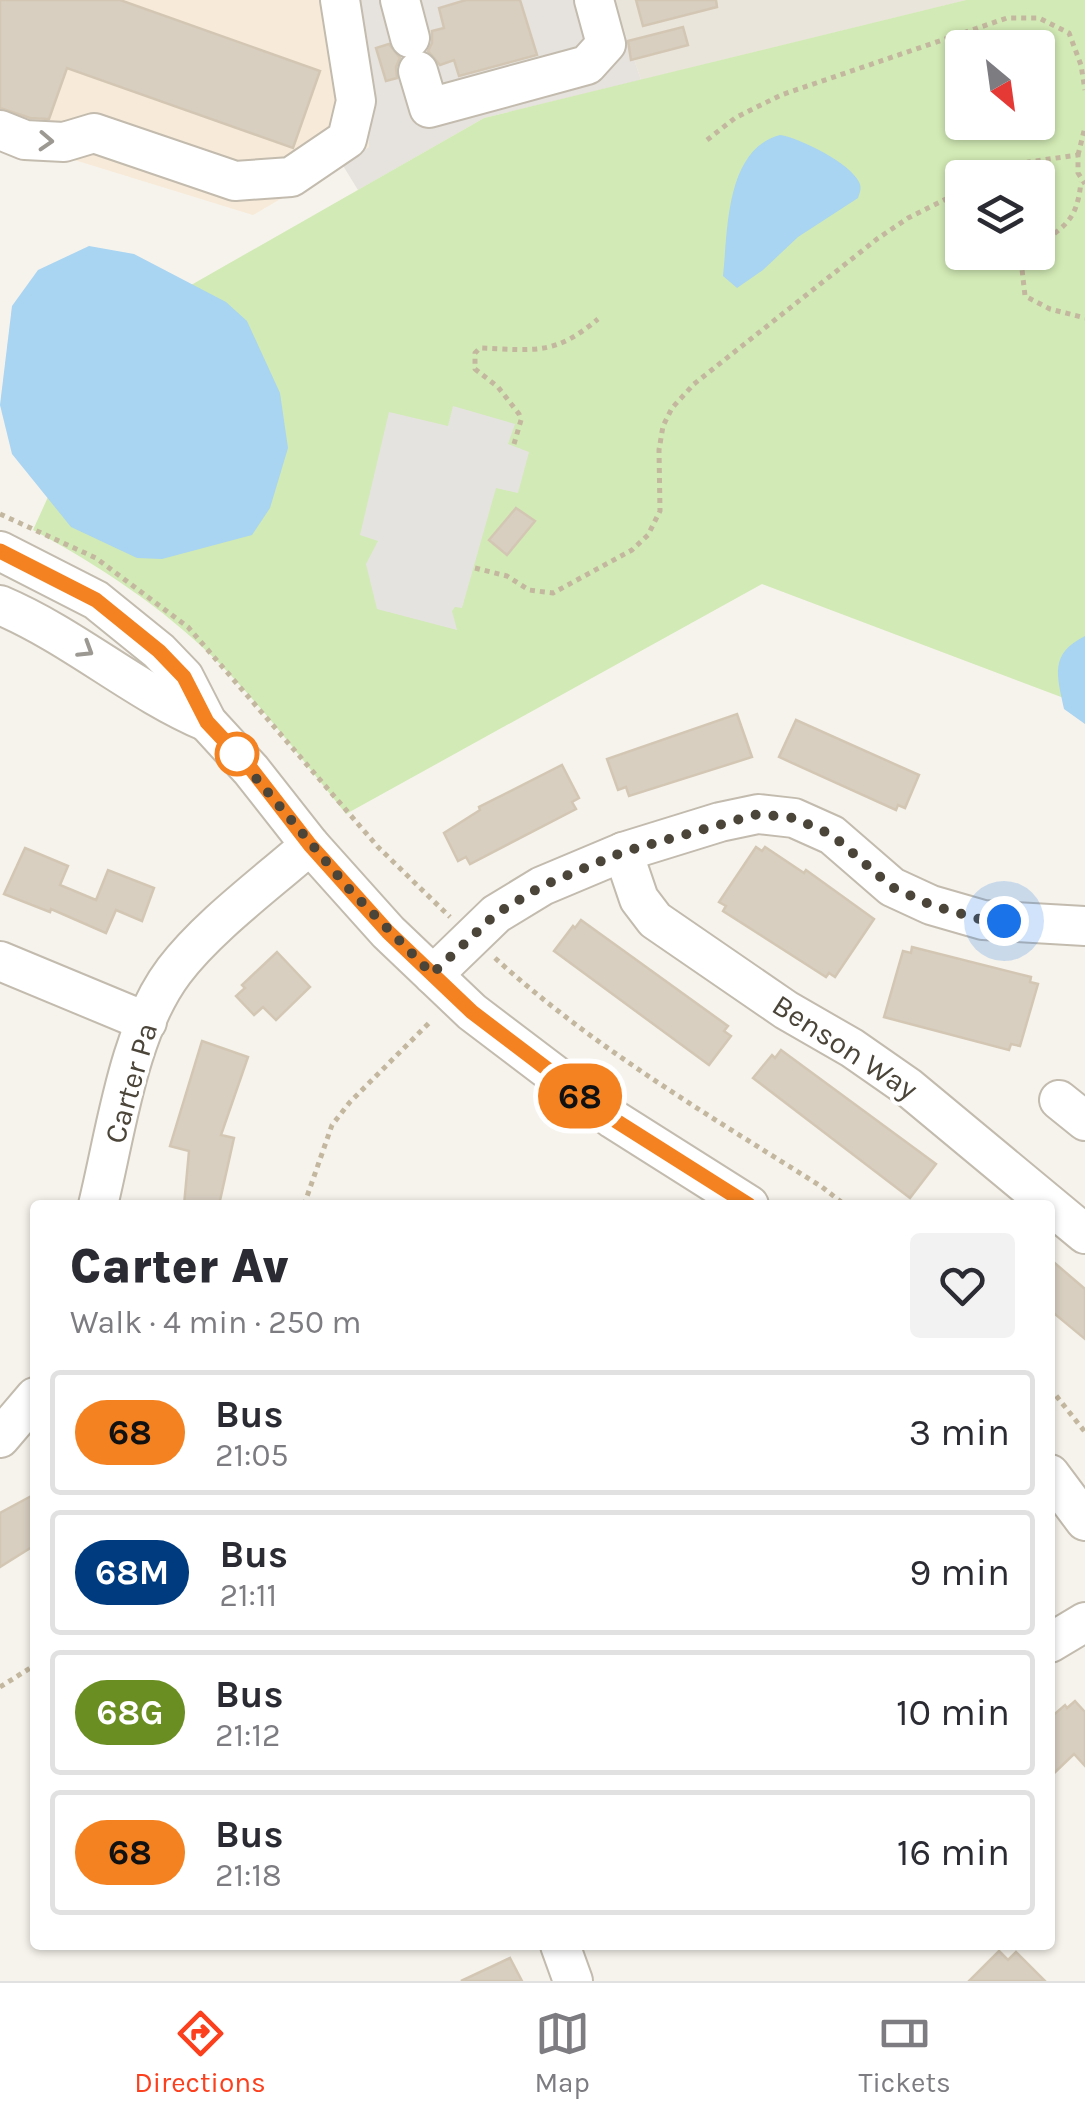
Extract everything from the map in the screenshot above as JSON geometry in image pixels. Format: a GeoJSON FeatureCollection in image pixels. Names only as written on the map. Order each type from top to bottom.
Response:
{"type":"FeatureCollection","features":[{"type":"Feature","properties":{"kind":"street"},"geometry":{"type":"LineString","coordinates":[[0,130],[25,140],[64,142],[94,133],[235,182],[290,177],[347,139],[356,101],[340,0]]}},
{"type":"Feature","properties":{"kind":"street"},"geometry":{"type":"LineString","coordinates":[[400,0],[429,108],[587,65],[606,44],[594,0]]}},
{"type":"Feature","properties":{"kind":"street"},"geometry":{"type":"LineString","coordinates":[[0,551],[61,580],[130,625],[184,677],[207,722],[252,770],[310,845],[388,932],[472,1012],[613,1119],[741,1200]]}},
{"type":"Feature","properties":{"kind":"street"},"geometry":{"type":"LineString","coordinates":[[0,605],[54,630],[159,699],[207,722]]}},
{"type":"Feature","properties":{"kind":"street"},"geometry":{"type":"LineString","coordinates":[[432,974],[470,936],[516,900],[623,852],[758,814],[794,818],[832,835],[892,887],[931,905],[983,920],[1085,926]]}},
{"type":"Feature","properties":{"kind":"street","name":"Carter Pa"},"geometry":{"type":"LineString","coordinates":[[99,1200],[136,1052],[158,996],[190,951],[310,845]]}},
{"type":"Feature","properties":{"kind":"street","name":"Benson Way"},"geometry":{"type":"LineString","coordinates":[[623,852],[639,899],[663,926],[908,1087],[1044,1200]]}},
{"type":"Feature","properties":{"kind":"street"},"geometry":{"type":"LineString","coordinates":[[0,961],[147,1022]]}},
{"type":"Feature","properties":{"kind":"street","name":"Benson Way"},"geometry":{"type":"LineString","coordinates":[[1055,1209],[1085,1234]]}},
{"type":"Feature","properties":{"kind":"street"},"geometry":{"type":"LineString","coordinates":[[0,1438],[30,1403]]}},
{"type":"Feature","properties":{"kind":"street"},"geometry":{"type":"LineString","coordinates":[[1055,1481],[1085,1521]]}},
{"type":"Feature","properties":{"kind":"street"},"geometry":{"type":"LineString","coordinates":[[1055,1640],[1085,1622]]}},
{"type":"Feature","properties":{"kind":"street"},"geometry":{"type":"LineString","coordinates":[[562,1950],[574,1981]]}},
{"type":"Feature","properties":{"kind":"path"},"geometry":{"type":"LineString","coordinates":[[707,140],[735,118],[781,94],[1007,18],[1039,18],[1069,32],[1085,90]]}},
{"type":"Feature","properties":{"kind":"path"},"geometry":{"type":"LineString","coordinates":[[1055,232],[1077,211],[1084,181],[1078,155],[1085,127]]}},
{"type":"Feature","properties":{"kind":"path"},"geometry":{"type":"LineString","coordinates":[[1042,160],[1078,155]]}},
{"type":"Feature","properties":{"kind":"path"},"geometry":{"type":"LineString","coordinates":[[475,568],[508,576],[529,590],[553,593],[632,550],[648,536],[658,518],[660,438],[667,416],[694,384],[877,239],[945,200]]}},
{"type":"Feature","properties":{"kind":"path"},"geometry":{"type":"LineString","coordinates":[[1022,270],[1025,296],[1050,310],[1085,318]]}},
{"type":"Feature","properties":{"kind":"path"},"geometry":{"type":"LineString","coordinates":[[514,444],[519,414],[498,388],[474,368],[475,353],[480,348],[549,349],[572,340],[598,319]]}},
{"type":"Feature","properties":{"kind":"path"},"geometry":{"type":"LineString","coordinates":[[0,514],[96,558],[188,627],[378,847],[542,1001],[623,1059],[839,1200]]}},
{"type":"Feature","properties":{"kind":"path"},"geometry":{"type":"LineString","coordinates":[[305,1200],[332,1125],[429,1023]]}},
{"type":"Feature","properties":{"kind":"path"},"geometry":{"type":"LineString","coordinates":[[1055,1394],[1085,1432]]}},
{"type":"Feature","properties":{"kind":"path"},"geometry":{"type":"LineString","coordinates":[[0,1688],[30,1669]]}},
{"type":"Feature","properties":{"kind":"shaded area"},"geometry":{"type":"Polygon","coordinates":[[[0,0],[359,0],[369,147],[253,215],[0,137],[0,0]]]}},
{"type":"Feature","properties":{"kind":"shaded area"},"geometry":{"type":"Polygon","coordinates":[[[359,0],[614,0],[641,80],[484,118],[358,190],[342,164],[369,147],[359,0]]]}},
{"type":"Feature","properties":{"kind":"shaded area"},"geometry":{"type":"Polygon","coordinates":[[[614,0],[967,0],[641,80],[614,0]]]}},
{"type":"Feature","properties":{"kind":"shaded area"},"geometry":{"type":"Polygon","coordinates":[[[453,406],[515,424],[508,444],[529,452],[518,493],[496,488],[462,608],[452,611],[457,630],[377,609],[366,564],[378,541],[360,535],[389,412],[448,426],[453,406]]]}},
{"type":"Feature","properties":{"kind":"green space"},"geometry":{"type":"Polygon","coordinates":[[[966,0],[1085,0],[1085,706],[762,584],[346,814],[216,660],[129,589],[33,530],[128,321],[484,118],[966,0]]]}},
{"type":"Feature","properties":{"kind":"water"},"geometry":{"type":"Polygon","coordinates":[[[780,135],[835,160],[854,175],[860,192],[858,198],[798,237],[737,288],[723,276],[733,194],[749,157],[762,144],[780,135]]]}},
{"type":"Feature","properties":{"kind":"water"},"geometry":{"type":"Polygon","coordinates":[[[89,246],[134,254],[226,302],[247,321],[280,393],[288,448],[270,508],[252,535],[162,559],[137,558],[71,527],[12,454],[0,405],[12,306],[38,270],[89,246]]]}},
{"type":"Feature","properties":{"kind":"water"},"geometry":{"type":"Polygon","coordinates":[[[1085,636],[1085,724],[1064,709],[1058,666],[1066,650],[1085,636]]]}},
{"type":"Feature","properties":{"kind":"building"},"geometry":{"type":"Polygon","coordinates":[[[0,0],[120,0],[320,71],[293,148],[67,68],[49,119],[30,118],[0,108],[0,0]]]}},
{"type":"Feature","properties":{"kind":"building"},"geometry":{"type":"Polygon","coordinates":[[[466,0],[520,0],[537,55],[459,76],[454,60],[440,65],[428,51],[432,31],[444,28],[439,8],[466,0]]]}},
{"type":"Feature","properties":{"kind":"building"},"geometry":{"type":"Polygon","coordinates":[[[636,0],[716,0],[717,7],[643,26],[636,0]]]}},
{"type":"Feature","properties":{"kind":"building"},"geometry":{"type":"Polygon","coordinates":[[[683,27],[688,45],[631,60],[628,41],[683,27]]]}},
{"type":"Feature","properties":{"kind":"building"},"geometry":{"type":"Polygon","coordinates":[[[389,44],[400,58],[397,78],[386,81],[376,48],[389,44]]]}},
{"type":"Feature","properties":{"kind":"building"},"geometry":{"type":"Polygon","coordinates":[[[516,508],[535,521],[507,555],[489,540],[516,508]]]}},
{"type":"Feature","properties":{"kind":"building"},"geometry":{"type":"Polygon","coordinates":[[[737,714],[752,757],[629,796],[626,787],[618,790],[607,759],[737,714]]]}},
{"type":"Feature","properties":{"kind":"building"},"geometry":{"type":"Polygon","coordinates":[[[796,720],[919,775],[905,808],[898,805],[896,810],[779,757],[796,720]]]}},
{"type":"Feature","properties":{"kind":"building"},"geometry":{"type":"Polygon","coordinates":[[[562,765],[579,798],[572,802],[576,809],[470,864],[466,857],[458,861],[444,833],[480,810],[479,807],[562,765]]]}},
{"type":"Feature","properties":{"kind":"building"},"geometry":{"type":"Polygon","coordinates":[[[756,847],[762,851],[765,847],[804,873],[806,870],[874,919],[835,977],[829,973],[826,977],[723,911],[726,906],[719,902],[756,847]]]}},
{"type":"Feature","properties":{"kind":"building"},"geometry":{"type":"Polygon","coordinates":[[[25,848],[68,866],[60,885],[96,900],[108,870],[154,888],[142,921],[116,910],[106,933],[4,894],[25,848]]]}},
{"type":"Feature","properties":{"kind":"building"},"geometry":{"type":"Polygon","coordinates":[[[581,920],[728,1026],[724,1031],[731,1036],[709,1065],[554,951],[581,920]]]}},
{"type":"Feature","properties":{"kind":"building"},"geometry":{"type":"Polygon","coordinates":[[[912,947],[1031,977],[1030,982],[1038,984],[1020,1046],[1011,1044],[1009,1050],[884,1017],[903,951],[911,953],[912,947]]]}},
{"type":"Feature","properties":{"kind":"building"},"geometry":{"type":"Polygon","coordinates":[[[277,952],[310,987],[276,1020],[263,1007],[254,1015],[236,996],[245,988],[242,985],[277,952]]]}},
{"type":"Feature","properties":{"kind":"building"},"geometry":{"type":"Polygon","coordinates":[[[202,1041],[248,1057],[221,1135],[234,1138],[220,1200],[184,1200],[189,1151],[170,1146],[202,1041]]]}},
{"type":"Feature","properties":{"kind":"building"},"geometry":{"type":"Polygon","coordinates":[[[781,1050],[936,1164],[910,1198],[753,1078],[781,1050]]]}},
{"type":"Feature","properties":{"kind":"building"},"geometry":{"type":"Polygon","coordinates":[[[1055,1263],[1085,1289],[1085,1339],[1055,1314],[1055,1263]]]}},
{"type":"Feature","properties":{"kind":"building"},"geometry":{"type":"Polygon","coordinates":[[[30,1497],[30,1548],[0,1567],[0,1513],[30,1497]]]}},
{"type":"Feature","properties":{"kind":"building"},"geometry":{"type":"Polygon","coordinates":[[[1075,1701],[1085,1712],[1085,1766],[1074,1754],[1055,1772],[1055,1714],[1065,1705],[1067,1708],[1075,1701]]]}},
{"type":"Feature","properties":{"kind":"building"},"geometry":{"type":"Polygon","coordinates":[[[999,1951],[1008,1960],[1016,1952],[1045,1981],[969,1981],[999,1951]]]}},
{"type":"Feature","properties":{"kind":"building"},"geometry":{"type":"Polygon","coordinates":[[[510,1958],[522,1981],[461,1981],[510,1958]]]}},
{"type":"Feature","properties":{"kind":"bus line","name":"68"},"geometry":{"type":"LineString","coordinates":[[0,551],[96,600],[159,651],[184,677],[207,722],[252,770],[310,845],[388,932],[472,1012],[613,1119],[741,1200]]}},
{"type":"Feature","properties":{"kind":"route"},"geometry":{"type":"LineString","coordinates":[[237,754],[229,746],[350,890],[432,974],[496,914],[542,886],[623,852],[758,814],[794,818],[832,835],[892,887],[931,905],[983,920],[1004,921]]}}]}
